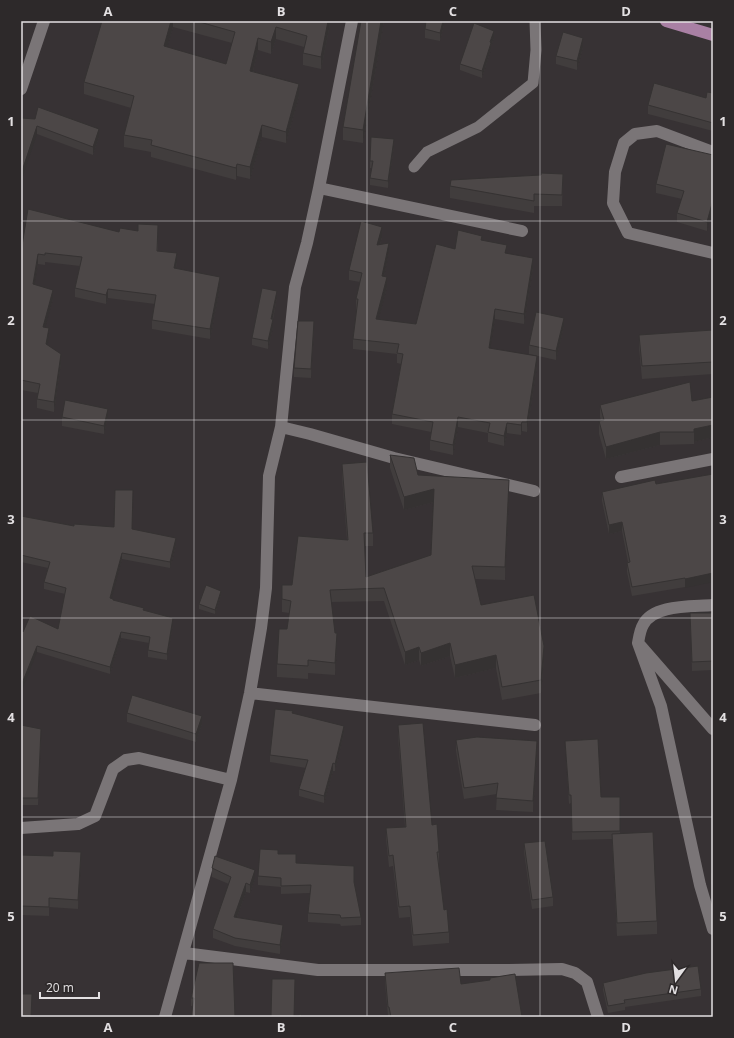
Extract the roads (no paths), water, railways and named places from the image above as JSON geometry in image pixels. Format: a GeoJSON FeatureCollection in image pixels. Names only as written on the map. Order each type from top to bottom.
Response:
{"type":"FeatureCollection","features":[{"type":"Feature","properties":{"kind":"main road"},"geometry":{"type":"LineString","coordinates":[[666,21],[713,35]]}},
{"type":"Feature","properties":{"kind":"street"},"geometry":{"type":"LineString","coordinates":[[21,89],[44,21]]}},
{"type":"Feature","properties":{"kind":"street"},"geometry":{"type":"LineString","coordinates":[[165,1017],[231,780],[250,693],[266,588],[269,476],[281,427],[295,287],[319,188],[352,21]]}},
{"type":"Feature","properties":{"kind":"street"},"geometry":{"type":"LineString","coordinates":[[713,152],[657,131],[635,134],[624,143],[615,172],[613,203],[628,233],[713,253]]}},
{"type":"Feature","properties":{"kind":"street"},"geometry":{"type":"LineString","coordinates":[[319,188],[522,231]]}},
{"type":"Feature","properties":{"kind":"street"},"geometry":{"type":"LineString","coordinates":[[281,427],[394,458],[534,492]]}},
{"type":"Feature","properties":{"kind":"street"},"geometry":{"type":"LineString","coordinates":[[621,477],[713,459]]}},
{"type":"Feature","properties":{"kind":"street"},"geometry":{"type":"LineString","coordinates":[[713,605],[663,609],[651,615],[643,625],[638,643],[661,706],[700,885],[713,929]]}},
{"type":"Feature","properties":{"kind":"street"},"geometry":{"type":"LineString","coordinates":[[638,643],[713,729]]}},
{"type":"Feature","properties":{"kind":"street"},"geometry":{"type":"LineString","coordinates":[[250,693],[535,725]]}},
{"type":"Feature","properties":{"kind":"street"},"geometry":{"type":"LineString","coordinates":[[21,828],[78,824],[95,816],[113,769],[126,760],[139,758],[231,780]]}},
{"type":"Feature","properties":{"kind":"street"},"geometry":{"type":"LineString","coordinates":[[184,953],[318,970],[562,969],[575,973],[587,982],[598,1017]]}},
{"type":"Feature","properties":{"kind":"lane"},"geometry":{"type":"LineString","coordinates":[[414,167],[427,152],[478,127],[533,83],[536,50],[535,21]]}}]}
